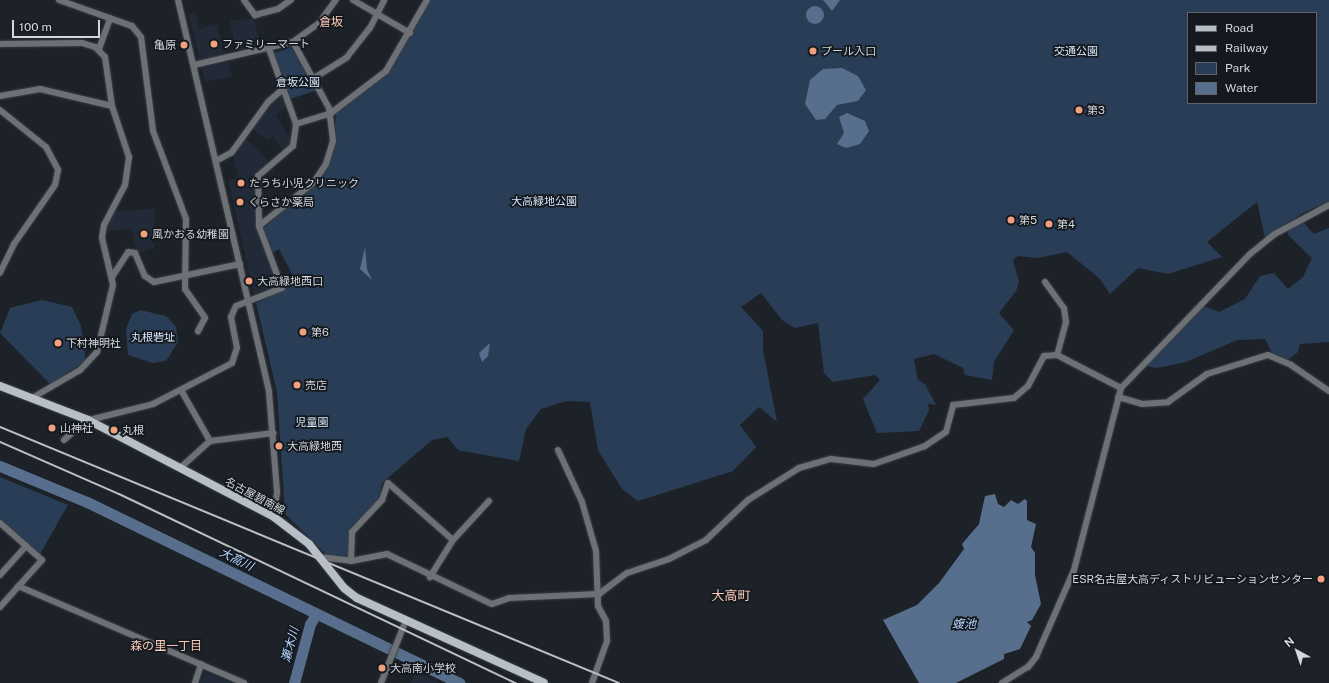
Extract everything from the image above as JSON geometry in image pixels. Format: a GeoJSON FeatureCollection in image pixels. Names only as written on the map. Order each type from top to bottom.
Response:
{"type":"FeatureCollection","features":[{"type":"Feature","properties":{"kind":"main road","name":"名古屋碧南線"},"geometry":{"type":"LineString","coordinates":[[0,386],[88,420],[274,517],[320,557],[344,588],[358,598],[544,683]]}},
{"type":"Feature","properties":{"kind":"street"},"geometry":{"type":"LineString","coordinates":[[59,0],[132,26],[142,42],[153,131],[186,219],[185,276],[187,295],[204,318],[198,331]]}},
{"type":"Feature","properties":{"kind":"street"},"geometry":{"type":"LineString","coordinates":[[178,0],[249,301],[274,433],[277,502],[274,517]]}},
{"type":"Feature","properties":{"kind":"street"},"geometry":{"type":"LineString","coordinates":[[244,0],[255,15],[278,9],[291,0]]}},
{"type":"Feature","properties":{"kind":"street"},"geometry":{"type":"LineString","coordinates":[[194,65],[269,49],[293,42],[319,23],[336,0]]}},
{"type":"Feature","properties":{"kind":"street"},"geometry":{"type":"LineString","coordinates":[[353,0],[376,16],[410,32]]}},
{"type":"Feature","properties":{"kind":"street"},"geometry":{"type":"LineString","coordinates":[[314,78],[347,57],[376,16],[384,0]]}},
{"type":"Feature","properties":{"kind":"street"},"geometry":{"type":"LineString","coordinates":[[296,124],[331,113],[386,71],[410,32],[426,0]]}},
{"type":"Feature","properties":{"kind":"street"},"geometry":{"type":"LineString","coordinates":[[99,49],[110,18]]}},
{"type":"Feature","properties":{"kind":"street"},"geometry":{"type":"LineString","coordinates":[[259,226],[313,184],[322,171],[333,141],[331,113],[314,78],[293,42]]}},
{"type":"Feature","properties":{"kind":"street"},"geometry":{"type":"LineString","coordinates":[[0,44],[82,44],[99,49],[107,64],[112,106],[129,168],[125,186],[108,216],[102,238],[112,277],[109,309],[97,352],[80,370],[32,398]]}},
{"type":"Feature","properties":{"kind":"street"},"geometry":{"type":"LineString","coordinates":[[64,440],[88,420],[144,408],[232,363],[237,348],[231,317],[239,303],[249,301],[282,288],[259,226],[258,176],[293,146],[296,124],[269,49]]}},
{"type":"Feature","properties":{"kind":"street"},"geometry":{"type":"LineString","coordinates":[[2,95],[40,89],[112,106]]}},
{"type":"Feature","properties":{"kind":"street"},"geometry":{"type":"LineString","coordinates":[[216,161],[232,152],[268,102],[283,89]]}},
{"type":"Feature","properties":{"kind":"street"},"geometry":{"type":"LineString","coordinates":[[0,110],[46,147],[58,170],[56,185],[14,244],[0,273]]}},
{"type":"Feature","properties":{"kind":"street"},"geometry":{"type":"LineString","coordinates":[[1002,683],[1028,667],[1036,657],[1074,570],[1104,464],[1121,388],[1250,254],[1276,234],[1329,205]]}},
{"type":"Feature","properties":{"kind":"street"},"geometry":{"type":"LineString","coordinates":[[112,277],[125,255],[132,252],[148,280],[159,282],[240,264]]}},
{"type":"Feature","properties":{"kind":"street"},"geometry":{"type":"LineString","coordinates":[[1045,282],[1064,308],[1066,322],[1057,355]]}},
{"type":"Feature","properties":{"kind":"street"},"geometry":{"type":"LineString","coordinates":[[320,557],[351,561],[387,554],[430,577],[492,604],[509,598],[599,594],[627,573],[669,559],[706,540],[748,500],[799,468],[831,459],[874,464],[926,446],[946,432],[953,405],[1014,398],[1028,386],[1044,356],[1057,355],[1121,388]]}},
{"type":"Feature","properties":{"kind":"street"},"geometry":{"type":"LineString","coordinates":[[1118,397],[1142,404],[1168,402],[1207,374],[1261,355],[1276,356],[1329,391]]}},
{"type":"Feature","properties":{"kind":"street"},"geometry":{"type":"LineString","coordinates":[[181,390],[210,441]]}},
{"type":"Feature","properties":{"kind":"street"},"geometry":{"type":"LineString","coordinates":[[180,468],[210,441],[274,433]]}},
{"type":"Feature","properties":{"kind":"street"},"geometry":{"type":"LineString","coordinates":[[558,450],[582,502],[596,551],[599,594],[598,606],[606,621],[607,641],[592,683]]}},
{"type":"Feature","properties":{"kind":"street"},"geometry":{"type":"LineString","coordinates":[[351,561],[352,532],[382,500],[388,483],[453,540]]}},
{"type":"Feature","properties":{"kind":"street"},"geometry":{"type":"LineString","coordinates":[[430,577],[453,540],[489,501]]}},
{"type":"Feature","properties":{"kind":"street"},"geometry":{"type":"LineString","coordinates":[[0,523],[42,560],[0,607]]}},
{"type":"Feature","properties":{"kind":"street"},"geometry":{"type":"LineString","coordinates":[[0,575],[26,546]]}},
{"type":"Feature","properties":{"kind":"street"},"geometry":{"type":"LineString","coordinates":[[18,586],[244,683]]}},
{"type":"Feature","properties":{"kind":"street"},"geometry":{"type":"LineString","coordinates":[[381,683],[406,620]]}},
{"type":"Feature","properties":{"kind":"street"},"geometry":{"type":"LineString","coordinates":[[195,683],[201,664]]}},
{"type":"Feature","properties":{"kind":"shaded area"},"geometry":{"type":"Polygon","coordinates":[[[195,13],[199,29],[217,24],[224,56],[199,59],[189,14],[195,13]]]}},
{"type":"Feature","properties":{"kind":"shaded area"},"geometry":{"type":"Polygon","coordinates":[[[254,18],[261,46],[236,54],[230,21],[254,18]]]}},
{"type":"Feature","properties":{"kind":"shaded area"},"geometry":{"type":"Polygon","coordinates":[[[229,62],[232,77],[204,82],[202,67],[229,62]]]}},
{"type":"Feature","properties":{"kind":"shaded area"},"geometry":{"type":"Polygon","coordinates":[[[282,94],[288,106],[276,115],[292,142],[284,151],[272,136],[268,140],[252,129],[267,106],[282,94]]]}},
{"type":"Feature","properties":{"kind":"shaded area"},"geometry":{"type":"Polygon","coordinates":[[[245,139],[258,148],[270,163],[254,175],[254,199],[257,221],[279,285],[255,298],[228,180],[238,178],[233,154],[245,139]]]}},
{"type":"Feature","properties":{"kind":"shaded area","name":"風かおる幼稚園"},"geometry":{"type":"Polygon","coordinates":[[[155,209],[154,248],[137,253],[132,229],[105,231],[114,211],[155,209]]]}},
{"type":"Feature","properties":{"kind":"shaded area"},"geometry":{"type":"Polygon","coordinates":[[[205,672],[232,683],[200,683],[205,672]]]}},
{"type":"Feature","properties":{"kind":"shaded area"},"geometry":{"type":"Polygon","coordinates":[[[415,672],[439,683],[411,683],[415,672]]]}},
{"type":"Feature","properties":{"kind":"green space","name":"大高緑地公園"},"geometry":{"type":"Polygon","coordinates":[[[430,0],[1329,0],[1329,201],[1303,213],[1265,238],[1257,202],[1207,242],[1222,257],[1168,274],[1138,268],[1110,294],[1099,278],[1067,252],[1038,258],[1018,256],[1013,260],[1019,282],[1016,291],[999,313],[1014,330],[994,362],[992,380],[965,375],[963,368],[934,354],[914,359],[918,380],[925,384],[936,405],[928,404],[929,410],[919,431],[877,433],[863,399],[880,380],[875,375],[833,382],[824,373],[818,323],[795,328],[782,320],[761,293],[741,307],[763,331],[763,350],[777,422],[759,407],[740,425],[756,447],[733,471],[638,501],[622,489],[598,450],[590,402],[566,401],[541,409],[526,429],[519,461],[458,450],[447,437],[432,440],[382,483],[378,503],[349,531],[349,558],[329,557],[285,514],[277,392],[256,303],[284,290],[283,286],[295,280],[279,249],[270,255],[262,229],[308,190],[327,167],[334,149],[336,112],[387,72],[430,0]]]}},
{"type":"Feature","properties":{"kind":"green space","name":"倉坂公園"},"geometry":{"type":"Polygon","coordinates":[[[291,47],[317,90],[290,99],[273,54],[291,47]]]}},
{"type":"Feature","properties":{"kind":"green space"},"geometry":{"type":"Polygon","coordinates":[[[1303,222],[1314,234],[1329,228],[1329,342],[1300,344],[1298,352],[1287,360],[1272,353],[1265,339],[1237,340],[1186,362],[1157,368],[1146,366],[1204,306],[1219,312],[1245,299],[1260,276],[1274,273],[1288,289],[1303,277],[1312,258],[1288,235],[1288,230],[1303,222]]]}},
{"type":"Feature","properties":{"kind":"green space"},"geometry":{"type":"Polygon","coordinates":[[[42,300],[72,307],[81,326],[86,361],[50,384],[0,333],[10,308],[42,300]]]}},
{"type":"Feature","properties":{"kind":"green space","name":"丸根砦址"},"geometry":{"type":"Polygon","coordinates":[[[140,310],[166,316],[176,327],[178,342],[166,361],[153,363],[128,355],[126,329],[132,314],[140,310]]]}},
{"type":"Feature","properties":{"kind":"green space"},"geometry":{"type":"Polygon","coordinates":[[[0,477],[68,505],[40,554],[0,519],[0,477]]]}},
{"type":"Feature","properties":{"kind":"water"},"geometry":{"type":"Polygon","coordinates":[[[823,0],[840,0],[832,11],[823,0]]]}},
{"type":"Feature","properties":{"kind":"water"},"geometry":{"type":"Polygon","coordinates":[[[815,6],[821,9],[824,15],[821,21],[815,24],[809,21],[806,15],[809,9],[815,6]]]}},
{"type":"Feature","properties":{"kind":"water"},"geometry":{"type":"Polygon","coordinates":[[[842,68],[858,76],[866,90],[858,101],[837,105],[825,119],[816,120],[805,104],[810,80],[823,69],[842,68]]]}},
{"type":"Feature","properties":{"kind":"water"},"geometry":{"type":"Polygon","coordinates":[[[847,113],[865,121],[869,131],[860,144],[846,148],[837,144],[844,133],[839,117],[847,113]]]}},
{"type":"Feature","properties":{"kind":"water"},"geometry":{"type":"Polygon","coordinates":[[[365,247],[367,269],[372,280],[360,269],[365,247]]]}},
{"type":"Feature","properties":{"kind":"water"},"geometry":{"type":"Polygon","coordinates":[[[490,343],[488,356],[482,362],[479,353],[490,343]]]}},
{"type":"Feature","properties":{"kind":"water","name":"蝮池"},"geometry":{"type":"Polygon","coordinates":[[[995,494],[998,504],[1004,507],[1011,500],[1018,504],[1025,499],[1027,501],[1027,520],[1036,524],[1031,547],[1035,553],[1035,575],[1041,604],[1032,620],[1027,622],[1031,626],[1020,649],[1004,654],[1004,659],[956,683],[919,683],[883,620],[917,605],[939,583],[964,549],[962,544],[979,524],[985,496],[995,494]]]}},
{"type":"Feature","properties":{"kind":"waterway","name":"大高川"},"geometry":{"type":"LineString","coordinates":[[0,466],[87,502],[459,683]]}},
{"type":"Feature","properties":{"kind":"waterway","name":"瀬木川"},"geometry":{"type":"LineString","coordinates":[[294,683],[310,624],[316,614]]}},
{"type":"Feature","properties":{"kind":"railway"},"geometry":{"type":"LineString","coordinates":[[0,427],[619,683]]}},
{"type":"Feature","properties":{"kind":"railway"},"geometry":{"type":"LineString","coordinates":[[0,442],[119,494],[516,683]]}},
{"type":"Feature","properties":{"kind":"place","name":"ファミリーマート"},"geometry":{"type":"Point","coordinates":[214,44]}},
{"type":"Feature","properties":{"kind":"place","name":"亀原"},"geometry":{"type":"Point","coordinates":[184,45]}},
{"type":"Feature","properties":{"kind":"place","name":"プール入口"},"geometry":{"type":"Point","coordinates":[813,51]}},
{"type":"Feature","properties":{"kind":"place","name":"第3"},"geometry":{"type":"Point","coordinates":[1079,110]}},
{"type":"Feature","properties":{"kind":"place","name":"たうち小児クリニック"},"geometry":{"type":"Point","coordinates":[241,183]}},
{"type":"Feature","properties":{"kind":"place","name":"くらさか薬局"},"geometry":{"type":"Point","coordinates":[240,202]}},
{"type":"Feature","properties":{"kind":"place","name":"第5"},"geometry":{"type":"Point","coordinates":[1011,220]}},
{"type":"Feature","properties":{"kind":"place","name":"第4"},"geometry":{"type":"Point","coordinates":[1049,224]}},
{"type":"Feature","properties":{"kind":"place","name":"風かおる幼稚園"},"geometry":{"type":"Point","coordinates":[144,234]}},
{"type":"Feature","properties":{"kind":"place","name":"大高緑地西口"},"geometry":{"type":"Point","coordinates":[249,281]}},
{"type":"Feature","properties":{"kind":"place","name":"第6"},"geometry":{"type":"Point","coordinates":[303,332]}},
{"type":"Feature","properties":{"kind":"place","name":"下村神明社"},"geometry":{"type":"Point","coordinates":[58,343]}},
{"type":"Feature","properties":{"kind":"place","name":"売店"},"geometry":{"type":"Point","coordinates":[297,385]}},
{"type":"Feature","properties":{"kind":"place","name":"山神社"},"geometry":{"type":"Point","coordinates":[52,428]}},
{"type":"Feature","properties":{"kind":"place","name":"丸根"},"geometry":{"type":"Point","coordinates":[114,430]}},
{"type":"Feature","properties":{"kind":"place","name":"大高緑地西"},"geometry":{"type":"Point","coordinates":[279,446]}},
{"type":"Feature","properties":{"kind":"place","name":"ESR名古屋大高ディストリビューションセンター"},"geometry":{"type":"Point","coordinates":[1321,579]}},
{"type":"Feature","properties":{"kind":"place","name":"大高南小学校"},"geometry":{"type":"Point","coordinates":[382,668]}},
{"type":"Feature","properties":{"kind":"district","name":"倉坂"},"geometry":{"type":"Point","coordinates":[331,23]}},
{"type":"Feature","properties":{"kind":"district","name":"大高町"},"geometry":{"type":"Point","coordinates":[731,596]}},
{"type":"Feature","properties":{"kind":"district","name":"森の里一丁目"},"geometry":{"type":"Point","coordinates":[166,647]}},
{"type":"Feature","properties":{"kind":"park label","name":"交通公園"},"geometry":{"type":"Point","coordinates":[1076,51]}},
{"type":"Feature","properties":{"kind":"park label","name":"児童園"},"geometry":{"type":"Point","coordinates":[312,422]}}]}
